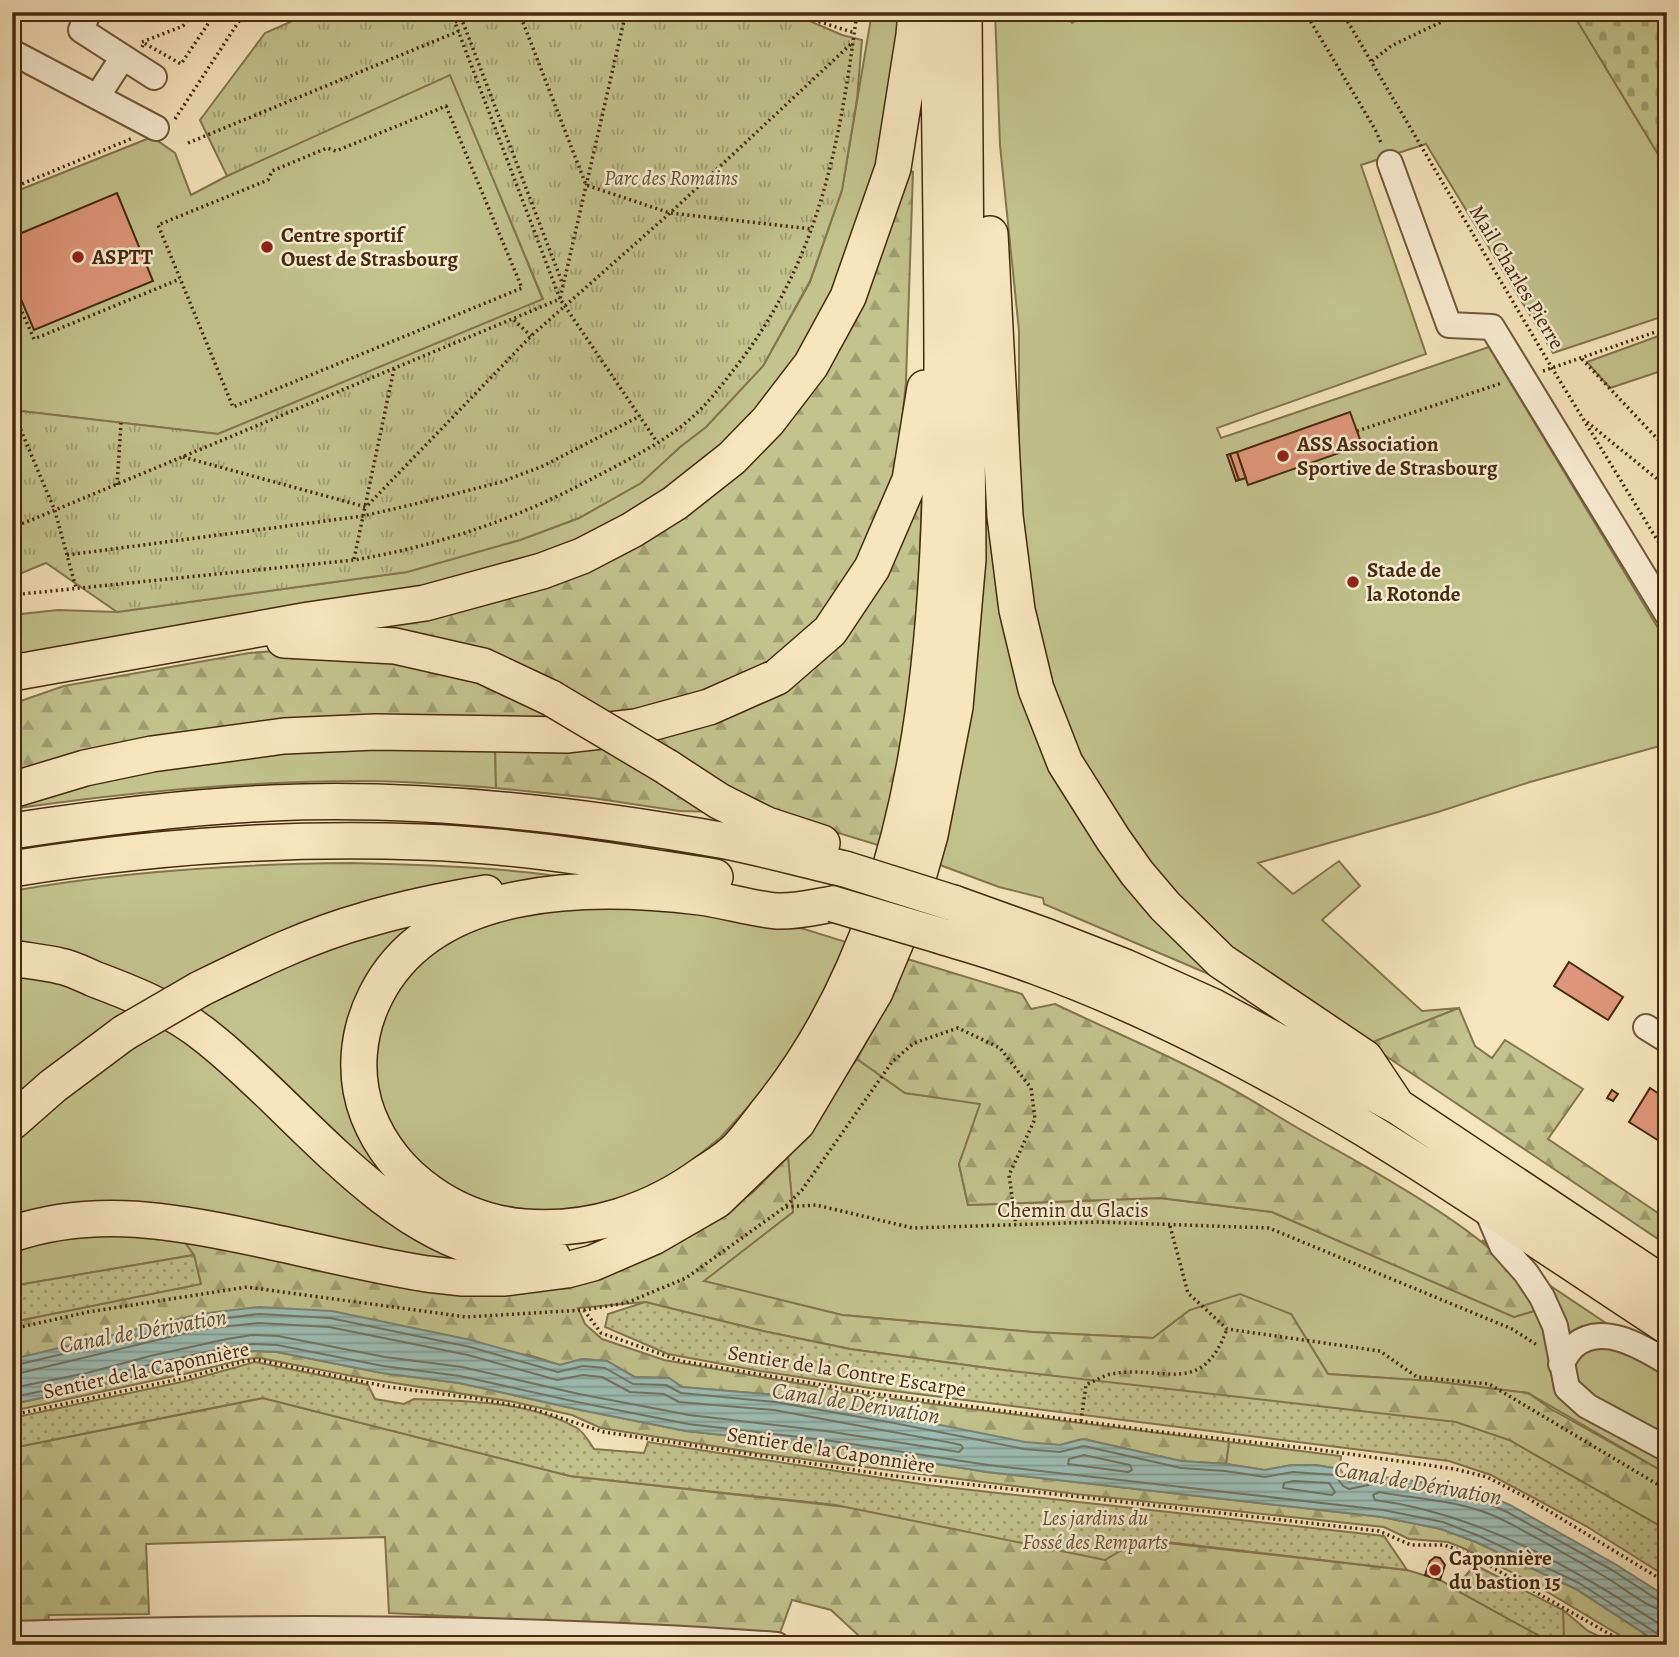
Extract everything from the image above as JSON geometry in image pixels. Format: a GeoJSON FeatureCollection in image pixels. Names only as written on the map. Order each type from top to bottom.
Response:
{"type":"FeatureCollection","features":[{"type":"Feature","properties":{"kind":"highway"},"geometry":{"type":"LineString","coordinates":[[22,670],[309,620],[425,603],[541,571],[582,556],[632,530],[675,503],[732,458],[768,421],[811,365],[848,297],[893,169],[915,35],[916,12]]}},
{"type":"Feature","properties":{"kind":"highway"},"geometry":{"type":"LineString","coordinates":[[833,904],[780,912],[702,897],[573,892],[538,895],[495,905],[444,926],[427,936],[395,966],[383,983],[366,1019],[360,1040],[359,1066],[361,1092],[368,1116],[387,1150],[409,1175],[438,1198],[486,1220],[546,1228],[603,1222],[632,1213],[677,1193],[736,1150],[784,1091],[824,1032],[855,966],[879,905],[912,788],[925,701],[941,470],[942,281],[937,12]]}},
{"type":"Feature","properties":{"kind":"highway"},"geometry":{"type":"LineString","coordinates":[[12,1234],[66,1220],[134,1217],[176,1222],[398,1269],[463,1278],[505,1278],[567,1270],[593,1263],[653,1237],[717,1200],[797,1123],[875,992],[908,913],[930,835],[955,708],[968,559],[964,12]]}},
{"type":"Feature","properties":{"kind":"highway"},"geometry":{"type":"LineString","coordinates":[[974,12],[981,45],[1005,516],[1017,610],[1036,689],[1065,763],[1113,839],[1158,898],[1221,961],[1365,1058],[1397,1106]]}},
{"type":"Feature","properties":{"kind":"highway"},"geometry":{"type":"LineString","coordinates":[[12,790],[85,768],[152,754],[284,736],[375,732],[566,735],[636,727],[709,707],[777,677],[830,631],[872,568],[910,480],[942,281]]}},
{"type":"Feature","properties":{"kind":"highway"},"geometry":{"type":"LineString","coordinates":[[198,640],[318,640],[395,646],[483,666],[551,698],[667,766],[719,801],[767,825],[826,845],[845,869]]}},
{"type":"Feature","properties":{"kind":"highway"},"geometry":{"type":"LineString","coordinates":[[12,831],[73,822],[271,803],[429,806],[586,820],[727,842],[845,869],[1048,936],[1187,995],[1397,1106],[1667,1286]]}},
{"type":"Feature","properties":{"kind":"highway"},"geometry":{"type":"LineString","coordinates":[[12,869],[159,849],[273,841],[422,842],[560,854],[707,876],[833,904],[1037,967],[1112,998],[1205,1042],[1364,1129],[1667,1326]]}},
{"type":"Feature","properties":{"kind":"highway"},"geometry":{"type":"LineString","coordinates":[[12,1122],[53,1086],[124,1033],[200,989],[289,947],[363,920],[434,902],[504,890],[538,895]]}},
{"type":"Feature","properties":{"kind":"highway"},"geometry":{"type":"LineString","coordinates":[[12,958],[62,966],[145,998],[206,1035],[365,1181],[417,1220],[445,1236],[488,1251],[517,1256],[550,1256],[625,1248]]}},
{"type":"Feature","properties":{"kind":"street"},"geometry":{"type":"LineString","coordinates":[[84,12],[86,18],[81,30],[133,50],[154,77]]}},
{"type":"Feature","properties":{"kind":"street"},"geometry":{"type":"LineString","coordinates":[[97,97],[133,50]]}},
{"type":"Feature","properties":{"kind":"street"},"geometry":{"type":"LineString","coordinates":[[12,52],[156,128]]}},
{"type":"Feature","properties":{"kind":"street"},"geometry":{"type":"LineString","coordinates":[[1390,163],[1450,325],[1492,327],[1667,614]]}},
{"type":"Feature","properties":{"kind":"street"},"geometry":{"type":"LineString","coordinates":[[1485,1206],[1502,1246],[1526,1273],[1542,1297],[1555,1326],[1567,1388],[1587,1406],[1667,1449]]}},
{"type":"Feature","properties":{"kind":"street"},"geometry":{"type":"LineString","coordinates":[[1561,1364],[1574,1345],[1597,1336],[1634,1343],[1667,1362]]}},
{"type":"Feature","properties":{"kind":"street"},"geometry":{"type":"LineString","coordinates":[[12,1634],[376,1630],[533,1632],[594,1633],[777,1645]]}},
{"type":"Feature","properties":{"kind":"path"},"geometry":{"type":"LineString","coordinates":[[133,50],[183,26],[194,12]]}},
{"type":"Feature","properties":{"kind":"path"},"geometry":{"type":"LineString","coordinates":[[133,50],[181,64],[216,12]]}},
{"type":"Feature","properties":{"kind":"path"},"geometry":{"type":"LineString","coordinates":[[12,188],[174,120],[245,12]]}},
{"type":"Feature","properties":{"kind":"path"},"geometry":{"type":"LineString","coordinates":[[451,12],[560,299],[657,442]]}},
{"type":"Feature","properties":{"kind":"path"},"geometry":{"type":"LineString","coordinates":[[459,12],[564,286]]}},
{"type":"Feature","properties":{"kind":"path"},"geometry":{"type":"LineString","coordinates":[[455,22],[478,12]]}},
{"type":"Feature","properties":{"kind":"path"},"geometry":{"type":"LineString","coordinates":[[519,12],[586,185]]}},
{"type":"Feature","properties":{"kind":"path"},"geometry":{"type":"LineString","coordinates":[[12,528],[560,299],[626,12]]}},
{"type":"Feature","properties":{"kind":"path"},"geometry":{"type":"LineString","coordinates":[[799,12],[855,33]]}},
{"type":"Feature","properties":{"kind":"path"},"geometry":{"type":"LineString","coordinates":[[12,596],[354,560],[399,552],[556,498],[657,442],[690,420],[756,342],[795,272],[832,167],[858,12]]}},
{"type":"Feature","properties":{"kind":"path"},"geometry":{"type":"LineString","coordinates":[[1305,12],[1375,129],[1390,163]]}},
{"type":"Feature","properties":{"kind":"path","name":"Mail Charles Pierre"},"geometry":{"type":"LineString","coordinates":[[1342,12],[1667,556]]}},
{"type":"Feature","properties":{"kind":"path"},"geometry":{"type":"LineString","coordinates":[[1372,62],[1391,46],[1462,12]]}},
{"type":"Feature","properties":{"kind":"path"},"geometry":{"type":"LineString","coordinates":[[188,143],[458,31]]}},
{"type":"Feature","properties":{"kind":"path"},"geometry":{"type":"LineString","coordinates":[[366,507],[531,336],[670,213],[853,43]]}},
{"type":"Feature","properties":{"kind":"path"},"geometry":{"type":"LineString","coordinates":[[446,106],[522,288],[233,407],[180,279],[158,225],[268,180],[272,171],[327,148],[336,151],[446,106]]}},
{"type":"Feature","properties":{"kind":"path"},"geometry":{"type":"LineString","coordinates":[[586,185],[670,213],[812,229]]}},
{"type":"Feature","properties":{"kind":"path"},"geometry":{"type":"LineString","coordinates":[[12,287],[34,339],[180,279]]}},
{"type":"Feature","properties":{"kind":"path"},"geometry":{"type":"LineString","coordinates":[[12,323],[22,312]]}},
{"type":"Feature","properties":{"kind":"path"},"geometry":{"type":"LineString","coordinates":[[514,320],[531,336]]}},
{"type":"Feature","properties":{"kind":"path"},"geometry":{"type":"LineString","coordinates":[[1581,358],[1667,449]]}},
{"type":"Feature","properties":{"kind":"path"},"geometry":{"type":"LineString","coordinates":[[354,560],[394,369]]}},
{"type":"Feature","properties":{"kind":"path"},"geometry":{"type":"LineString","coordinates":[[13,410],[55,511],[76,588]]}},
{"type":"Feature","properties":{"kind":"path"},"geometry":{"type":"LineString","coordinates":[[67,555],[363,516],[501,482],[543,466],[640,416]]}},
{"type":"Feature","properties":{"kind":"path"},"geometry":{"type":"LineString","coordinates":[[1583,419],[1667,486]]}},
{"type":"Feature","properties":{"kind":"path"},"geometry":{"type":"LineString","coordinates":[[117,485],[121,423]]}},
{"type":"Feature","properties":{"kind":"path"},"geometry":{"type":"LineString","coordinates":[[183,457],[366,507]]}},
{"type":"Feature","properties":{"kind":"path"},"geometry":{"type":"LineString","coordinates":[[12,1329],[88,1312],[247,1287],[466,1317],[584,1310],[626,1303],[686,1278],[785,1207],[802,1190],[892,1062],[914,1043],[958,1028],[1000,1048],[1031,1088],[1035,1119],[1009,1175],[1016,1225]]}},
{"type":"Feature","properties":{"kind":"path","name":"Chemin du Glacis"},"geometry":{"type":"LineString","coordinates":[[785,1207],[816,1205],[913,1228],[1098,1222],[1269,1228],[1512,1329],[1561,1364]]}},
{"type":"Feature","properties":{"kind":"path"},"geometry":{"type":"LineString","coordinates":[[1170,1226],[1188,1293],[1227,1329],[1380,1351],[1417,1377],[1489,1384],[1667,1490]]}},
{"type":"Feature","properties":{"kind":"path","name":"Sentier de la Contre Escarpe"},"geometry":{"type":"LineString","coordinates":[[584,1310],[601,1333],[681,1361],[870,1393],[1314,1449],[1454,1469],[1488,1477],[1667,1583]]}},
{"type":"Feature","properties":{"kind":"path"},"geometry":{"type":"LineString","coordinates":[[1081,1421],[1086,1385],[1111,1374],[1180,1374],[1196,1370],[1213,1359],[1227,1329]]}},
{"type":"Feature","properties":{"kind":"path","name":"Sentier de la Caponnière"},"geometry":{"type":"LineString","coordinates":[[12,1415],[189,1377],[245,1361],[269,1362],[390,1387],[530,1408],[604,1432],[622,1435],[899,1477],[1379,1531],[1411,1545],[1444,1545],[1476,1558],[1629,1645]]}},
{"type":"Feature","properties":{"kind":"green space","name":"Parc des Romains"},"geometry":{"type":"Polygon","coordinates":[[[313,12],[789,12],[842,35],[862,40],[857,99],[842,190],[810,281],[763,366],[706,427],[641,483],[579,518],[520,540],[407,572],[117,612],[46,563],[12,577],[12,410],[218,434],[543,299],[450,75],[227,176],[200,120],[265,33],[313,12]]]}},
{"type":"Feature","properties":{"kind":"green space"},"geometry":{"type":"Polygon","coordinates":[[[872,12],[903,12],[866,222],[800,362],[703,470],[581,547],[452,587],[12,658],[12,615],[58,610],[117,612],[407,572],[520,540],[579,518],[641,483],[706,427],[763,366],[810,282],[842,190],[872,12]]]}},
{"type":"Feature","properties":{"kind":"green space"},"geometry":{"type":"Polygon","coordinates":[[[995,12],[1065,12],[1072,23],[1090,12],[1572,12],[1667,169],[1667,315],[1553,353],[1426,144],[1361,165],[1426,354],[1217,428],[1221,438],[1489,347],[1667,643],[1667,744],[1258,863],[1293,894],[1339,861],[1360,886],[1322,920],[1422,1011],[1459,1008],[1368,1044],[1273,988],[1161,886],[1067,749],[1026,594],[1019,503],[1019,331],[1000,145],[995,12]]]}},
{"type":"Feature","properties":{"kind":"green space"},"geometry":{"type":"Polygon","coordinates":[[[1572,12],[1667,12],[1667,169],[1572,12]]]}},
{"type":"Feature","properties":{"kind":"green space","name":"Centre sportif Ouest de Strasbourg"},"geometry":{"type":"Polygon","coordinates":[[[450,74],[543,300],[218,434],[12,410],[12,193],[152,137],[175,153],[191,195],[450,74]]]}},
{"type":"Feature","properties":{"kind":"green space"},"geometry":{"type":"Polygon","coordinates":[[[904,168],[913,172],[906,382],[898,459],[874,537],[843,596],[779,658],[708,696],[609,718],[314,632],[513,591],[763,441],[904,168]]]}},
{"type":"Feature","properties":{"kind":"green space"},"geometry":{"type":"Polygon","coordinates":[[[1667,333],[1667,369],[1610,388],[1587,362],[1667,333]]]}},
{"type":"Feature","properties":{"kind":"green space"},"geometry":{"type":"Polygon","coordinates":[[[985,389],[1020,670],[1211,975],[1044,904],[1043,898],[999,887],[940,865],[966,737],[979,643],[985,389]]]}},
{"type":"Feature","properties":{"kind":"green space"},"geometry":{"type":"Polygon","coordinates":[[[923,473],[910,701],[881,846],[783,816],[645,740],[788,682],[923,473]]]}},
{"type":"Feature","properties":{"kind":"green space"},"geometry":{"type":"Polygon","coordinates":[[[316,648],[484,676],[568,724],[12,778],[12,704],[64,686],[249,653],[316,648]]]}},
{"type":"Feature","properties":{"kind":"green space"},"geometry":{"type":"Polygon","coordinates":[[[495,742],[496,788],[380,781],[275,783],[99,797],[12,809],[12,796],[220,750],[495,742]]]}},
{"type":"Feature","properties":{"kind":"green space"},"geometry":{"type":"Polygon","coordinates":[[[495,742],[609,748],[716,812],[679,811],[496,788],[495,742]]]}},
{"type":"Feature","properties":{"kind":"green space"},"geometry":{"type":"Polygon","coordinates":[[[352,863],[494,869],[578,879],[495,885],[158,997],[12,947],[12,891],[96,878],[181,870],[352,863]]]}},
{"type":"Feature","properties":{"kind":"green space"},"geometry":{"type":"Polygon","coordinates":[[[620,904],[772,919],[846,942],[821,998],[792,1048],[759,1095],[721,1137],[684,1167],[646,1189],[608,1204],[526,1214],[460,1196],[405,1154],[374,1088],[379,1018],[420,957],[494,917],[620,904]]]}},
{"type":"Feature","properties":{"kind":"green space"},"geometry":{"type":"Polygon","coordinates":[[[446,911],[352,1051],[416,1208],[186,1011],[291,958],[446,911]]]}},
{"type":"Feature","properties":{"kind":"green space"},"geometry":{"type":"Polygon","coordinates":[[[904,958],[1022,994],[1031,1009],[1055,1004],[1174,1059],[1237,1092],[1401,1188],[1476,1237],[1506,1263],[1527,1288],[1534,1311],[1514,1317],[1272,1212],[1160,1198],[968,1205],[959,1164],[980,1104],[905,1093],[857,1059],[877,1023],[904,958]]]}},
{"type":"Feature","properties":{"kind":"green space"},"geometry":{"type":"Polygon","coordinates":[[[12,968],[49,977],[137,1011],[12,1106],[16,981],[12,981],[12,968]]]}},
{"type":"Feature","properties":{"kind":"green space"},"geometry":{"type":"Polygon","coordinates":[[[1459,1008],[1475,1046],[1492,1058],[1505,1040],[1583,1089],[1548,1139],[1667,1219],[1667,1245],[1368,1044],[1459,1008]]]}},
{"type":"Feature","properties":{"kind":"green space"},"geometry":{"type":"Polygon","coordinates":[[[165,1024],[495,1267],[12,1222],[12,1133],[165,1024]]]}},
{"type":"Feature","properties":{"kind":"green space"},"geometry":{"type":"Polygon","coordinates":[[[857,1059],[905,1093],[981,1103],[959,1164],[968,1205],[1160,1198],[1272,1212],[1514,1317],[1534,1311],[1521,1281],[1482,1240],[1667,1364],[1667,1474],[1528,1393],[1431,1381],[1328,1374],[1291,1314],[1190,1310],[1153,1338],[1032,1332],[842,1315],[703,1281],[793,1212],[788,1157],[857,1059]]]}},
{"type":"Feature","properties":{"kind":"green space"},"geometry":{"type":"Polygon","coordinates":[[[788,1157],[793,1212],[704,1281],[842,1315],[1032,1332],[1153,1338],[1190,1310],[1240,1294],[1291,1314],[1328,1374],[1431,1381],[1528,1393],[1551,1409],[1667,1474],[1667,1530],[1509,1440],[850,1349],[645,1302],[578,1308],[585,1324],[602,1339],[664,1360],[870,1396],[1229,1442],[1226,1464],[1181,1461],[1083,1439],[1060,1445],[1025,1443],[776,1395],[682,1387],[669,1378],[635,1377],[607,1361],[582,1359],[560,1365],[529,1355],[200,1314],[12,1360],[12,1322],[200,1284],[194,1255],[177,1231],[482,1289],[707,1224],[752,1193],[788,1157]]]}},
{"type":"Feature","properties":{"kind":"green space"},"geometry":{"type":"Polygon","coordinates":[[[177,1231],[194,1255],[12,1286],[12,1243],[33,1236],[177,1231]]]}},
{"type":"Feature","properties":{"kind":"green space"},"geometry":{"type":"Polygon","coordinates":[[[194,1255],[201,1284],[12,1322],[12,1286],[194,1255]]]}},
{"type":"Feature","properties":{"kind":"green space"},"geometry":{"type":"Polygon","coordinates":[[[645,1302],[850,1349],[995,1369],[1456,1422],[1509,1440],[1667,1530],[1667,1577],[1586,1526],[1491,1475],[1449,1461],[870,1388],[760,1371],[668,1354],[605,1327],[608,1314],[645,1302]]]}},
{"type":"Feature","properties":{"kind":"green space"},"geometry":{"type":"Polygon","coordinates":[[[253,1351],[277,1352],[382,1373],[459,1383],[686,1431],[824,1446],[987,1472],[1382,1517],[1441,1529],[1476,1542],[1576,1589],[1662,1645],[1636,1645],[1529,1581],[1463,1548],[1448,1542],[1409,1539],[1384,1527],[1076,1494],[757,1453],[601,1428],[572,1415],[514,1402],[357,1377],[260,1358],[244,1359],[12,1411],[12,1404],[253,1351]]]}},
{"type":"Feature","properties":{"kind":"green space","name":"Les jardins du Fossé des Remparts"},"geometry":{"type":"Polygon","coordinates":[[[255,1362],[368,1385],[375,1399],[404,1404],[414,1399],[476,1402],[539,1412],[577,1428],[594,1449],[644,1453],[648,1442],[927,1485],[1384,1536],[1407,1570],[1140,1539],[1105,1560],[836,1505],[570,1476],[263,1398],[12,1448],[12,1418],[186,1381],[255,1362]]]}},
{"type":"Feature","properties":{"kind":"green space"},"geometry":{"type":"Polygon","coordinates":[[[263,1398],[570,1476],[1407,1570],[1440,1580],[1556,1645],[876,1645],[859,1636],[831,1610],[792,1600],[780,1633],[389,1613],[385,1537],[146,1544],[149,1614],[49,1615],[48,1625],[12,1623],[12,1448],[263,1398]]]}},
{"type":"Feature","properties":{"kind":"green space"},"geometry":{"type":"Polygon","coordinates":[[[1229,1442],[1341,1456],[1340,1469],[1292,1465],[1265,1470],[1226,1464],[1229,1442]]]}},
{"type":"Feature","properties":{"kind":"green space"},"geometry":{"type":"Polygon","coordinates":[[[1475,1565],[1563,1610],[1564,1645],[1556,1645],[1454,1589],[1475,1565]]]}},
{"type":"Feature","properties":{"kind":"green space"},"geometry":{"type":"Polygon","coordinates":[[[1563,1610],[1588,1631],[1617,1645],[1564,1645],[1563,1610]]]}},
{"type":"Feature","properties":{"kind":"water","name":"Canal de Dérivation"},"geometry":{"type":"Polygon","coordinates":[[[259,1307],[332,1311],[471,1340],[560,1365],[582,1359],[607,1361],[634,1377],[669,1378],[682,1387],[776,1395],[1025,1442],[1060,1445],[1083,1439],[1181,1461],[1265,1470],[1292,1465],[1315,1465],[1340,1469],[1349,1482],[1377,1476],[1451,1486],[1483,1494],[1510,1505],[1615,1564],[1667,1597],[1667,1645],[1662,1645],[1576,1589],[1476,1542],[1441,1529],[1382,1517],[987,1472],[824,1446],[686,1431],[459,1383],[382,1373],[277,1352],[230,1354],[12,1404],[13,1359],[200,1314],[259,1307]]]}},
{"type":"Feature","properties":{"kind":"building"},"geometry":{"type":"Polygon","coordinates":[[[44,12],[75,12],[47,21],[44,12]]]}},
{"type":"Feature","properties":{"kind":"building","name":"ASPTT"},"geometry":{"type":"Polygon","coordinates":[[[117,193],[153,281],[34,330],[12,278],[12,237],[117,193]]]}},
{"type":"Feature","properties":{"kind":"building"},"geometry":{"type":"Polygon","coordinates":[[[1350,412],[1362,445],[1248,485],[1237,452],[1350,412]]]}},
{"type":"Feature","properties":{"kind":"building"},"geometry":{"type":"Polygon","coordinates":[[[1237,452],[1246,478],[1239,480],[1230,454],[1237,452]]]}},
{"type":"Feature","properties":{"kind":"building"},"geometry":{"type":"Polygon","coordinates":[[[1230,454],[1239,480],[1236,481],[1227,455],[1230,454]]]}},
{"type":"Feature","properties":{"kind":"building"},"geometry":{"type":"Polygon","coordinates":[[[1569,962],[1623,997],[1608,1020],[1554,986],[1569,962]]]}},
{"type":"Feature","properties":{"kind":"building"},"geometry":{"type":"Polygon","coordinates":[[[1650,1088],[1667,1099],[1667,1146],[1629,1122],[1650,1088]]]}},
{"type":"Feature","properties":{"kind":"building"},"geometry":{"type":"Polygon","coordinates":[[[1612,1090],[1618,1094],[1613,1101],[1607,1098],[1612,1090]]]}},
{"type":"Feature","properties":{"kind":"building","name":"Caponnière du bastion 15"},"geometry":{"type":"Polygon","coordinates":[[[1435,1557],[1440,1558],[1445,1565],[1440,1580],[1425,1575],[1430,1561],[1435,1557]]]}},
{"type":"Feature","properties":{"kind":"building"},"geometry":{"type":"Polygon","coordinates":[[[380,1643],[380,1645],[313,1645],[380,1643]]]}},
{"type":"Feature","properties":{"kind":"place","name":"Centre sportif Ouest de Strasbourg"},"geometry":{"type":"Point","coordinates":[267,247]}},
{"type":"Feature","properties":{"kind":"place","name":"ASPTT"},"geometry":{"type":"Point","coordinates":[78,257]}},
{"type":"Feature","properties":{"kind":"place","name":"ASS Association Sportive de Strasbourg"},"geometry":{"type":"Point","coordinates":[1283,456]}},
{"type":"Feature","properties":{"kind":"place","name":"Stade de la Rotonde"},"geometry":{"type":"Point","coordinates":[1353,582]}},
{"type":"Feature","properties":{"kind":"place","name":"Caponnière du bastion 15"},"geometry":{"type":"Point","coordinates":[1435,1570]}}]}
